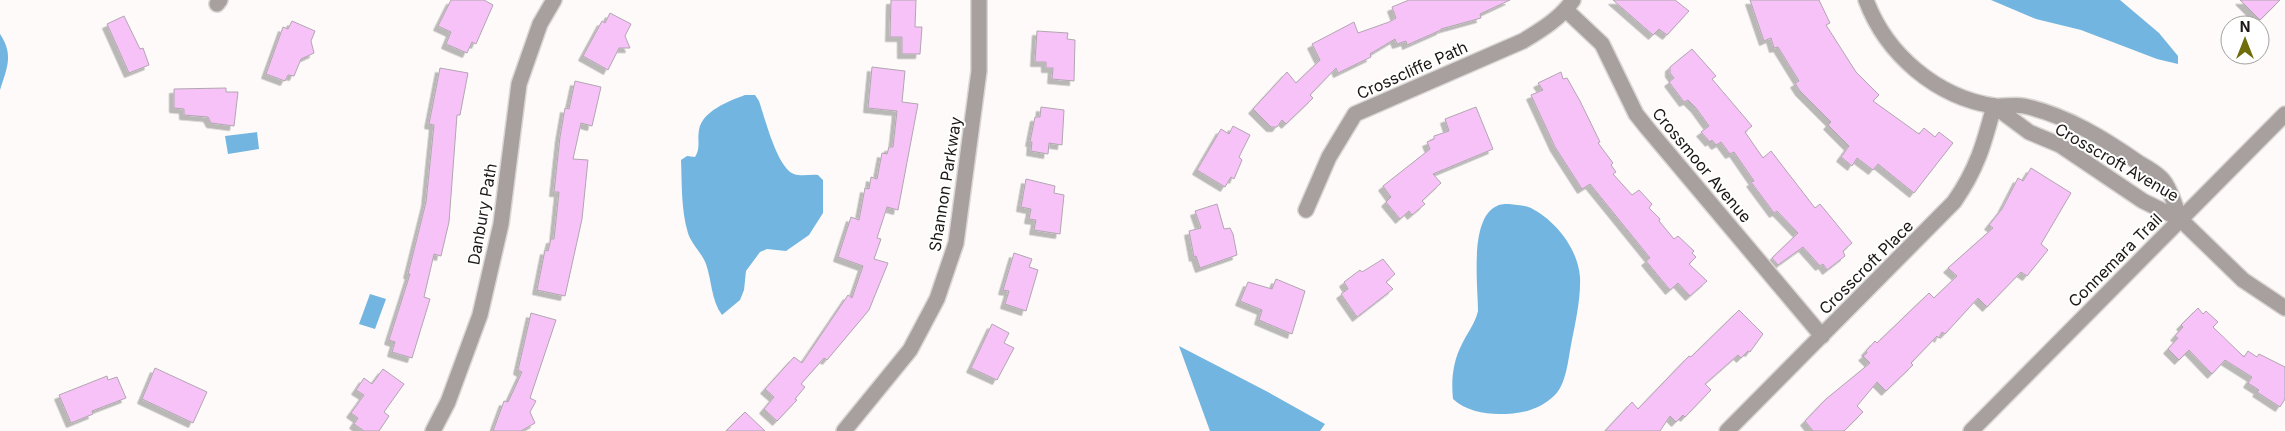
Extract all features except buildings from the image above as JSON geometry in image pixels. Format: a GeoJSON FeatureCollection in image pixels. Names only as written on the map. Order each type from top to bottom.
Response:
{"type":"FeatureCollection","features":[{"type":"Feature","properties":{"kind":"street","name":"Danbury Path"},"geometry":{"type":"LineString","coordinates":[[433,431],[448,402],[480,315],[501,224],[519,84],[540,24],[554,0]]}},
{"type":"Feature","properties":{"kind":"street","name":"Shannon Parkway"},"geometry":{"type":"LineString","coordinates":[[844,431],[910,350],[937,299],[956,243],[979,71],[980,0]]}},
{"type":"Feature","properties":{"kind":"street","name":"Crosscroft Avenue"},"geometry":{"type":"LineString","coordinates":[[1866,0],[1874,20],[1883,35],[1908,65],[1934,83],[1963,97],[1994,106],[2023,106],[2053,115],[2081,127],[2129,155],[2162,178],[2180,218]]}},
{"type":"Feature","properties":{"kind":"street","name":"Crosscliffe Path"},"geometry":{"type":"LineString","coordinates":[[1306,210],[1329,156],[1355,114],[1523,41],[1542,29],[1570,5]]}},
{"type":"Feature","properties":{"kind":"street","name":"Crossmoor Avenue"},"geometry":{"type":"LineString","coordinates":[[1570,5],[1602,44],[1636,114],[1822,336]]}},
{"type":"Feature","properties":{"kind":"street","name":"Crosscroft Avenue"},"geometry":{"type":"LineString","coordinates":[[1994,106],[2029,132],[2060,145],[2143,201],[2180,218]]}},
{"type":"Feature","properties":{"kind":"street","name":"Crosscroft Place"},"geometry":{"type":"LineString","coordinates":[[1727,431],[1954,202],[1970,179],[1983,150],[1994,106]]}},
{"type":"Feature","properties":{"kind":"street","name":"Connemara Trail"},"geometry":{"type":"LineString","coordinates":[[1970,431],[2285,114]]}},
{"type":"Feature","properties":{"kind":"street"},"geometry":{"type":"LineString","coordinates":[[2180,218],[2243,280],[2285,308]]}},
{"type":"Feature","properties":{"kind":"water"},"geometry":{"type":"Polygon","coordinates":[[[1991,0],[2120,0],[2159,33],[2178,56],[2178,64],[2157,59],[2081,30],[2036,19],[1991,0]]]}},
{"type":"Feature","properties":{"kind":"water"},"geometry":{"type":"Polygon","coordinates":[[[0,34],[7,49],[8,62],[0,90],[0,34]]]}},
{"type":"Feature","properties":{"kind":"water"},"geometry":{"type":"Polygon","coordinates":[[[745,95],[755,95],[759,101],[777,153],[788,170],[797,175],[818,175],[823,180],[823,213],[809,235],[786,251],[767,249],[760,252],[746,271],[744,290],[740,300],[722,315],[714,297],[706,264],[688,233],[683,206],[681,160],[687,156],[695,157],[698,147],[699,130],[705,117],[731,100],[745,95]]]}},
{"type":"Feature","properties":{"kind":"water"},"geometry":{"type":"Polygon","coordinates":[[[257,132],[259,149],[228,154],[225,136],[257,132]]]}},
{"type":"Feature","properties":{"kind":"water"},"geometry":{"type":"Polygon","coordinates":[[[1509,204],[1531,208],[1557,228],[1575,256],[1580,277],[1580,294],[1568,365],[1559,390],[1549,400],[1535,408],[1514,413],[1493,414],[1468,409],[1458,403],[1453,399],[1452,385],[1459,350],[1478,311],[1477,253],[1482,224],[1488,213],[1497,206],[1509,204]]]}},
{"type":"Feature","properties":{"kind":"water"},"geometry":{"type":"Polygon","coordinates":[[[370,294],[386,299],[375,329],[359,324],[370,294]]]}},
{"type":"Feature","properties":{"kind":"water"},"geometry":{"type":"Polygon","coordinates":[[[1179,346],[1325,424],[1320,431],[1210,431],[1179,346]]]}}]}
